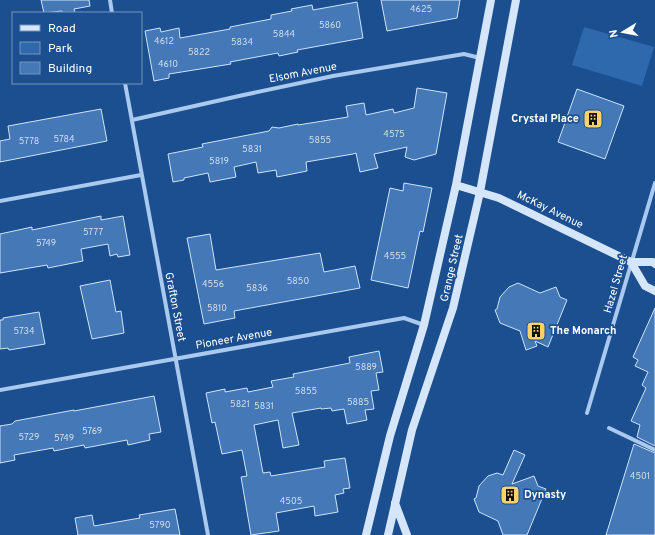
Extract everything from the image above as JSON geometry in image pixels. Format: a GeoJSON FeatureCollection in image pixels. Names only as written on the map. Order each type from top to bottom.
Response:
{"type":"FeatureCollection","features":[{"type":"Feature","properties":{"kind":"main road","name":"Grange Street"},"geometry":{"type":"LineString","coordinates":[[366,535],[390,436],[424,325],[456,185],[491,0]]}},
{"type":"Feature","properties":{"kind":"main road","name":"Grange Street"},"geometry":{"type":"LineString","coordinates":[[388,535],[412,430],[453,308],[480,192],[516,0]]}},
{"type":"Feature","properties":{"kind":"main road","name":"McKay Avenue"},"geometry":{"type":"LineString","coordinates":[[456,185],[499,198],[631,262],[655,264]]}},
{"type":"Feature","properties":{"kind":"main road"},"geometry":{"type":"LineString","coordinates":[[631,262],[644,286],[655,291]]}},
{"type":"Feature","properties":{"kind":"main road"},"geometry":{"type":"LineString","coordinates":[[395,503],[407,535]]}},
{"type":"Feature","properties":{"kind":"street"},"geometry":{"type":"LineString","coordinates":[[110,0],[112,12]]}},
{"type":"Feature","properties":{"kind":"street","name":"Elsom Avenue"},"geometry":{"type":"LineString","coordinates":[[132,120],[341,75],[464,54],[480,58]]}},
{"type":"Feature","properties":{"kind":"street","name":"Grafton Street"},"geometry":{"type":"LineString","coordinates":[[125,84],[208,535]]}},
{"type":"Feature","properties":{"kind":"street"},"geometry":{"type":"LineString","coordinates":[[0,201],[141,175]]}},
{"type":"Feature","properties":{"kind":"street","name":"Hazel Street"},"geometry":{"type":"LineString","coordinates":[[587,413],[655,183]]}},
{"type":"Feature","properties":{"kind":"street","name":"Pioneer Avenue"},"geometry":{"type":"LineString","coordinates":[[0,390],[404,318],[424,325]]}},
{"type":"Feature","properties":{"kind":"street"},"geometry":{"type":"LineString","coordinates":[[609,428],[655,450]]}},
{"type":"Feature","properties":{"kind":"green space"},"geometry":{"type":"Polygon","coordinates":[[[584,27],[654,47],[642,86],[572,65],[584,27]]]}},
{"type":"Feature","properties":{"kind":"building"},"geometry":{"type":"Polygon","coordinates":[[[41,0],[89,0],[90,6],[74,9],[75,12],[44,12],[41,0]]]}},
{"type":"Feature","properties":{"kind":"building"},"geometry":{"type":"Polygon","coordinates":[[[381,0],[460,0],[457,18],[387,31],[381,0]]]}},
{"type":"Feature","properties":{"kind":"building"},"geometry":{"type":"Polygon","coordinates":[[[357,2],[363,38],[297,50],[298,52],[279,56],[278,53],[230,62],[231,64],[169,74],[169,78],[154,81],[145,31],[160,28],[161,32],[179,28],[180,38],[230,29],[230,27],[271,19],[271,15],[292,11],[291,9],[312,5],[313,10],[357,2]]]}},
{"type":"Feature","properties":{"kind":"building"},"geometry":{"type":"Polygon","coordinates":[[[417,88],[447,93],[436,154],[414,160],[405,157],[407,147],[374,154],[378,168],[360,172],[356,153],[306,162],[307,171],[277,177],[276,170],[258,173],[256,162],[234,167],[236,177],[210,182],[208,173],[173,182],[168,154],[203,147],[202,144],[269,131],[272,127],[279,128],[348,117],[346,106],[364,103],[366,115],[393,109],[394,113],[414,108],[417,88]]]}},
{"type":"Feature","properties":{"kind":"building","name":"Crystal Place"},"geometry":{"type":"Polygon","coordinates":[[[577,89],[624,106],[605,159],[558,142],[577,89]]]}},
{"type":"Feature","properties":{"kind":"building"},"geometry":{"type":"Polygon","coordinates":[[[101,109],[107,141],[0,162],[0,141],[10,139],[8,126],[101,109]]]}},
{"type":"Feature","properties":{"kind":"building"},"geometry":{"type":"Polygon","coordinates":[[[404,183],[432,188],[423,232],[420,231],[408,288],[371,280],[390,188],[403,191],[404,183]]]}},
{"type":"Feature","properties":{"kind":"building"},"geometry":{"type":"Polygon","coordinates":[[[101,216],[101,220],[123,216],[130,255],[118,257],[117,254],[110,256],[108,244],[81,249],[83,261],[48,268],[47,265],[0,273],[0,234],[32,227],[32,230],[101,216]]]}},
{"type":"Feature","properties":{"kind":"building"},"geometry":{"type":"Polygon","coordinates":[[[210,234],[216,270],[320,253],[324,272],[355,266],[360,288],[234,311],[235,318],[204,324],[187,238],[210,234]]]}},
{"type":"Feature","properties":{"kind":"building"},"geometry":{"type":"Polygon","coordinates":[[[110,280],[116,312],[121,311],[124,333],[92,339],[80,286],[110,280]]]}},
{"type":"Feature","properties":{"kind":"building","name":"The Monarch"},"geometry":{"type":"Polygon","coordinates":[[[518,283],[540,293],[556,287],[560,297],[567,300],[548,347],[535,341],[537,346],[526,350],[520,331],[500,323],[495,310],[497,309],[500,297],[509,287],[518,283]]]}},
{"type":"Feature","properties":{"kind":"building"},"geometry":{"type":"Polygon","coordinates":[[[655,308],[655,446],[637,437],[640,425],[631,421],[646,388],[642,385],[648,372],[635,366],[638,360],[633,357],[655,308]]]}},
{"type":"Feature","properties":{"kind":"building"},"geometry":{"type":"Polygon","coordinates":[[[39,312],[45,344],[9,350],[8,348],[0,349],[0,320],[3,320],[3,318],[39,312]]]}},
{"type":"Feature","properties":{"kind":"building"},"geometry":{"type":"Polygon","coordinates":[[[379,351],[383,372],[376,373],[379,390],[371,391],[374,409],[365,410],[367,420],[347,424],[344,409],[332,411],[331,408],[321,408],[292,413],[299,445],[283,448],[278,420],[254,425],[263,473],[270,472],[271,476],[325,467],[324,461],[345,458],[350,488],[343,489],[344,493],[335,495],[338,512],[315,516],[314,506],[276,513],[279,531],[251,535],[241,477],[247,476],[242,450],[222,454],[215,422],[212,423],[206,393],[225,389],[225,392],[247,388],[248,392],[273,387],[271,381],[294,377],[293,374],[350,363],[349,357],[379,351]]]}},
{"type":"Feature","properties":{"kind":"building"},"geometry":{"type":"Polygon","coordinates":[[[154,396],[161,432],[149,434],[150,440],[128,445],[127,440],[85,448],[84,445],[54,451],[53,448],[14,455],[15,460],[0,463],[0,426],[12,424],[15,421],[154,396]]]}},
{"type":"Feature","properties":{"kind":"building"},"geometry":{"type":"Polygon","coordinates":[[[634,444],[655,453],[655,535],[606,535],[634,444]]]}},
{"type":"Feature","properties":{"kind":"building","name":"Dynasty"},"geometry":{"type":"Polygon","coordinates":[[[514,450],[525,455],[512,484],[534,476],[538,486],[546,489],[527,535],[503,535],[498,521],[479,512],[474,499],[476,498],[479,486],[488,476],[497,473],[503,475],[514,450]]]}},
{"type":"Feature","properties":{"kind":"building"},"geometry":{"type":"Polygon","coordinates":[[[175,509],[180,535],[78,535],[75,518],[92,515],[94,526],[140,518],[139,515],[175,509]]]}},
{"type":"Feature","properties":{"kind":"place","name":"Crystal Place"},"geometry":{"type":"Point","coordinates":[593,119]}},
{"type":"Feature","properties":{"kind":"place","name":"The Monarch"},"geometry":{"type":"Point","coordinates":[536,331]}},
{"type":"Feature","properties":{"kind":"place","name":"Dynasty"},"geometry":{"type":"Point","coordinates":[510,495]}}]}
